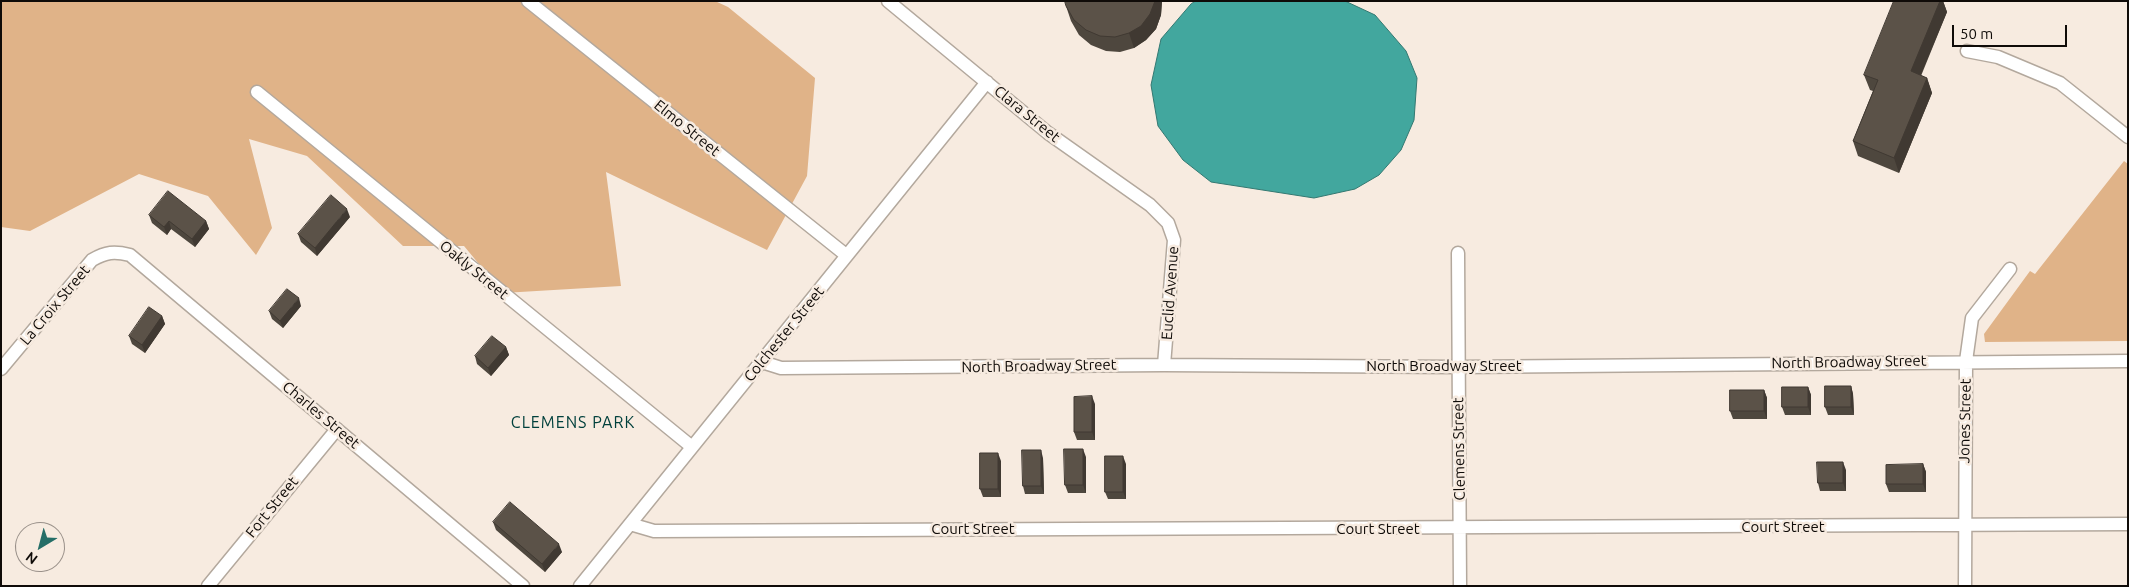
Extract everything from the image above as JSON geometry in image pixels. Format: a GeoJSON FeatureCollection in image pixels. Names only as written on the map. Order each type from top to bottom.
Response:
{"type":"FeatureCollection","features":[{"type":"Feature","properties":{"kind":"street","name":"Elmo Street"},"geometry":{"type":"LineString","coordinates":[[528,1],[846,255]]}},
{"type":"Feature","properties":{"kind":"street","name":"Clara Street"},"geometry":{"type":"LineString","coordinates":[[888,1],[1048,133],[1150,205],[1168,223]]}},
{"type":"Feature","properties":{"kind":"street"},"geometry":{"type":"LineString","coordinates":[[1967,51],[1998,57],[2060,83],[2128,137]]}},
{"type":"Feature","properties":{"kind":"street","name":"Colchester Street"},"geometry":{"type":"LineString","coordinates":[[580,586],[987,82]]}},
{"type":"Feature","properties":{"kind":"street","name":"Oakly Street"},"geometry":{"type":"LineString","coordinates":[[257,92],[692,447]]}},
{"type":"Feature","properties":{"kind":"street","name":"Euclid Avenue"},"geometry":{"type":"LineString","coordinates":[[1164,365],[1174,240],[1168,223]]}},
{"type":"Feature","properties":{"kind":"street","name":"La Croix Street"},"geometry":{"type":"LineString","coordinates":[[1,369],[92,260],[105,252],[115,251]]}},
{"type":"Feature","properties":{"kind":"street","name":"Charles Street"},"geometry":{"type":"LineString","coordinates":[[115,251],[130,255],[139,262],[523,586]]}},
{"type":"Feature","properties":{"kind":"street","name":"Clemens Street"},"geometry":{"type":"LineString","coordinates":[[1458,252],[1460,586]]}},
{"type":"Feature","properties":{"kind":"street","name":"Jones Street"},"geometry":{"type":"LineString","coordinates":[[1965,586],[1966,361],[1972,318],[2010,269]]}},
{"type":"Feature","properties":{"kind":"street","name":"North Broadway Street"},"geometry":{"type":"LineString","coordinates":[[762,362],[781,368],[1164,365],[1458,367],[2128,361]]}},
{"type":"Feature","properties":{"kind":"street","name":"Fort Street"},"geometry":{"type":"LineString","coordinates":[[208,586],[337,429]]}},
{"type":"Feature","properties":{"kind":"street","name":"Court Street"},"geometry":{"type":"LineString","coordinates":[[630,524],[654,531],[1460,529],[2128,524]]}},
{"type":"Feature","properties":{"kind":"shaded area"},"geometry":{"type":"Polygon","coordinates":[[[1,1],[715,1],[728,7],[815,78],[807,176],[767,250],[606,172],[621,286],[503,293],[464,246],[403,246],[307,156],[249,139],[272,228],[256,255],[208,196],[139,174],[30,231],[1,227],[1,1]]]}},
{"type":"Feature","properties":{"kind":"shaded area"},"geometry":{"type":"Polygon","coordinates":[[[2124,161],[2128,164],[2128,341],[1985,342],[1984,334],[2030,271],[2035,274],[2124,161]]]}},
{"type":"Feature","properties":{"kind":"water"},"geometry":{"type":"Polygon","coordinates":[[[1196,1],[1345,1],[1375,15],[1406,51],[1417,78],[1414,120],[1401,150],[1379,175],[1355,189],[1314,198],[1211,182],[1183,160],[1158,126],[1151,85],[1161,39],[1191,4],[1196,1]]]}},
{"type":"Feature","properties":{"kind":"building"},"geometry":{"type":"Polygon","coordinates":[[[1065,1],[1155,1],[1150,14],[1141,26],[1129,33],[1115,37],[1100,36],[1086,30],[1074,20],[1065,1]]]}},
{"type":"Feature","properties":{"kind":"building"},"geometry":{"type":"Polygon","coordinates":[[[1894,1],[1940,1],[1911,71],[1927,78],[1894,158],[1853,141],[1878,80],[1864,75],[1894,1]]]}},
{"type":"Feature","properties":{"kind":"building"},"geometry":{"type":"Polygon","coordinates":[[[168,191],[206,221],[192,239],[169,221],[164,227],[149,215],[168,191]]]}},
{"type":"Feature","properties":{"kind":"building"},"geometry":{"type":"Polygon","coordinates":[[[331,195],[347,209],[315,248],[298,234],[331,195]]]}},
{"type":"Feature","properties":{"kind":"building"},"geometry":{"type":"Polygon","coordinates":[[[287,289],[299,298],[280,321],[269,311],[287,289]]]}},
{"type":"Feature","properties":{"kind":"building"},"geometry":{"type":"Polygon","coordinates":[[[149,307],[162,316],[142,345],[129,336],[149,307]]]}},
{"type":"Feature","properties":{"kind":"building"},"geometry":{"type":"Polygon","coordinates":[[[492,336],[506,347],[488,368],[475,356],[492,336]]]}},
{"type":"Feature","properties":{"kind":"building"},"geometry":{"type":"Polygon","coordinates":[[[1825,386],[1851,386],[1851,407],[1825,407],[1825,386]]]}},
{"type":"Feature","properties":{"kind":"building"},"geometry":{"type":"Polygon","coordinates":[[[1782,387],[1808,387],[1808,407],[1782,407],[1782,387]]]}},
{"type":"Feature","properties":{"kind":"building"},"geometry":{"type":"Polygon","coordinates":[[[1730,390],[1764,390],[1764,411],[1730,411],[1730,390]]]}},
{"type":"Feature","properties":{"kind":"building"},"geometry":{"type":"Polygon","coordinates":[[[1092,396],[1092,432],[1074,432],[1074,397],[1092,396]]]}},
{"type":"Feature","properties":{"kind":"building"},"geometry":{"type":"Polygon","coordinates":[[[1064,449],[1083,449],[1083,485],[1065,485],[1064,449]]]}},
{"type":"Feature","properties":{"kind":"building"},"geometry":{"type":"Polygon","coordinates":[[[1022,450],[1041,450],[1041,486],[1023,486],[1022,450]]]}},
{"type":"Feature","properties":{"kind":"building"},"geometry":{"type":"Polygon","coordinates":[[[980,453],[998,453],[998,489],[980,489],[980,453]]]}},
{"type":"Feature","properties":{"kind":"building"},"geometry":{"type":"Polygon","coordinates":[[[1105,456],[1123,456],[1123,492],[1105,492],[1105,456]]]}},
{"type":"Feature","properties":{"kind":"building"},"geometry":{"type":"Polygon","coordinates":[[[1817,462],[1843,462],[1843,483],[1818,483],[1817,462]]]}},
{"type":"Feature","properties":{"kind":"building"},"geometry":{"type":"Polygon","coordinates":[[[1923,464],[1923,484],[1886,484],[1886,465],[1923,464]]]}},
{"type":"Feature","properties":{"kind":"building"},"geometry":{"type":"Polygon","coordinates":[[[510,502],[559,544],[542,564],[493,522],[510,502]]]}},
{"type":"Feature","properties":{"kind":"district","name":"CLEMENS PARK"},"geometry":{"type":"Point","coordinates":[573,423]}}]}
